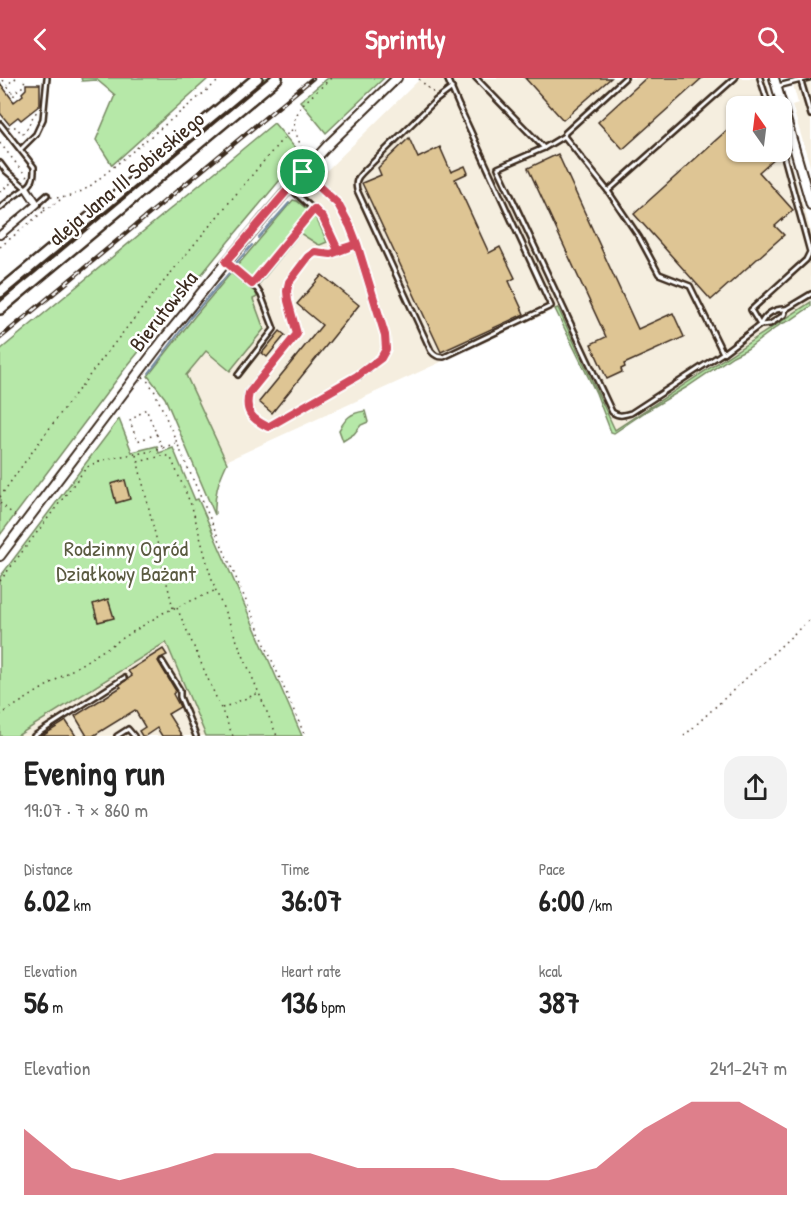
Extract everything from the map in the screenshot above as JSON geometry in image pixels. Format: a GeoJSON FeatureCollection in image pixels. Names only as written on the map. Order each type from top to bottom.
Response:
{"type":"FeatureCollection","features":[{"type":"Feature","properties":{"kind":"main road","name":"aleja Jana III Sobieskiego"},"geometry":{"type":"LineString","coordinates":[[0,292],[257,78]]}},
{"type":"Feature","properties":{"kind":"main road","name":"aleja Jana III Sobieskiego"},"geometry":{"type":"LineString","coordinates":[[0,309],[277,78]]}},
{"type":"Feature","properties":{"kind":"street","name":"Bierutowska"},"geometry":{"type":"LineString","coordinates":[[0,556],[137,373],[226,262],[312,162],[398,78]]}},
{"type":"Feature","properties":{"kind":"street"},"geometry":{"type":"LineString","coordinates":[[775,82],[811,205]]}},
{"type":"Feature","properties":{"kind":"street"},"geometry":{"type":"LineString","coordinates":[[0,235],[40,202],[27,189]]}},
{"type":"Feature","properties":{"kind":"lane"},"geometry":{"type":"LineString","coordinates":[[21,149],[36,134],[43,118],[47,78]]}},
{"type":"Feature","properties":{"kind":"lane"},"geometry":{"type":"LineString","coordinates":[[447,78],[452,88],[552,306],[444,357],[435,355],[431,351],[356,186],[356,181],[438,99],[452,88]]}},
{"type":"Feature","properties":{"kind":"lane"},"geometry":{"type":"LineString","coordinates":[[476,78],[544,148]]}},
{"type":"Feature","properties":{"kind":"lane"},"geometry":{"type":"LineString","coordinates":[[625,78],[564,136],[544,148],[498,168],[612,412],[622,416],[631,413],[723,353],[760,325],[763,318],[777,309],[786,309],[811,294]]}},
{"type":"Feature","properties":{"kind":"lane"},"geometry":{"type":"LineString","coordinates":[[608,191],[735,78]]}},
{"type":"Feature","properties":{"kind":"lane"},"geometry":{"type":"LineString","coordinates":[[760,78],[766,96]]}},
{"type":"Feature","properties":{"kind":"lane"},"geometry":{"type":"LineString","coordinates":[[775,82],[809,78]]}},
{"type":"Feature","properties":{"kind":"lane"},"geometry":{"type":"LineString","coordinates":[[801,79],[811,115]]}},
{"type":"Feature","properties":{"kind":"lane"},"geometry":{"type":"LineString","coordinates":[[0,124],[34,167],[32,182],[27,189],[18,193],[0,208]]}},
{"type":"Feature","properties":{"kind":"lane"},"geometry":{"type":"LineString","coordinates":[[564,136],[608,191],[639,237],[659,274],[690,286],[723,353]]}},
{"type":"Feature","properties":{"kind":"lane"},"geometry":{"type":"LineString","coordinates":[[760,325],[751,309],[806,260],[810,252],[786,162]]}},
{"type":"Feature","properties":{"kind":"lane"},"geometry":{"type":"LineString","coordinates":[[0,163],[27,189]]}},
{"type":"Feature","properties":{"kind":"lane"},"geometry":{"type":"LineString","coordinates":[[303,172],[338,204],[350,226],[357,244],[385,335],[386,349],[381,358],[357,376],[268,427],[258,422],[250,414],[246,402],[249,393],[297,334],[288,301],[289,282],[308,257],[315,252],[331,254],[357,244]]}},
{"type":"Feature","properties":{"kind":"lane"},"geometry":{"type":"LineString","coordinates":[[290,187],[323,218],[338,250]]}},
{"type":"Feature","properties":{"kind":"lane"},"geometry":{"type":"LineString","coordinates":[[40,202],[47,195]]}},
{"type":"Feature","properties":{"kind":"lane"},"geometry":{"type":"LineString","coordinates":[[226,262],[252,284],[261,295],[274,329],[238,375]]}},
{"type":"Feature","properties":{"kind":"lane"},"geometry":{"type":"LineString","coordinates":[[760,325],[770,324],[784,315],[786,309]]}},
{"type":"Feature","properties":{"kind":"lane"},"geometry":{"type":"LineString","coordinates":[[162,661],[180,690],[180,697],[196,736]]}},
{"type":"Feature","properties":{"kind":"lane"},"geometry":{"type":"LineString","coordinates":[[36,736],[124,678]]}},
{"type":"Feature","properties":{"kind":"lane"},"geometry":{"type":"LineString","coordinates":[[117,736],[128,729],[134,736]]}},
{"type":"Feature","properties":{"kind":"path"},"geometry":{"type":"LineString","coordinates":[[7,88],[16,78]]}},
{"type":"Feature","properties":{"kind":"path"},"geometry":{"type":"LineString","coordinates":[[3,80],[10,92],[14,92],[21,89],[26,78]]}},
{"type":"Feature","properties":{"kind":"path"},"geometry":{"type":"LineString","coordinates":[[0,247],[44,211],[64,198],[90,187],[222,78]]}},
{"type":"Feature","properties":{"kind":"path"},"geometry":{"type":"LineString","coordinates":[[312,162],[303,152],[294,128],[295,118],[303,105],[331,78]]}},
{"type":"Feature","properties":{"kind":"path"},"geometry":{"type":"LineString","coordinates":[[419,79],[438,99]]}},
{"type":"Feature","properties":{"kind":"path"},"geometry":{"type":"LineString","coordinates":[[14,92],[14,102]]}},
{"type":"Feature","properties":{"kind":"path"},"geometry":{"type":"LineString","coordinates":[[6,125],[16,128],[22,134],[28,129],[34,114],[40,109]]}},
{"type":"Feature","properties":{"kind":"path"},"geometry":{"type":"LineString","coordinates":[[0,497],[126,328],[247,180],[294,128]]}},
{"type":"Feature","properties":{"kind":"path"},"geometry":{"type":"LineString","coordinates":[[0,143],[28,178]]}},
{"type":"Feature","properties":{"kind":"path"},"geometry":{"type":"LineString","coordinates":[[0,192],[16,179]]}},
{"type":"Feature","properties":{"kind":"path"},"geometry":{"type":"LineString","coordinates":[[47,195],[52,198],[64,198]]}},
{"type":"Feature","properties":{"kind":"path"},"geometry":{"type":"LineString","coordinates":[[40,202],[45,203],[44,211]]}},
{"type":"Feature","properties":{"kind":"path"},"geometry":{"type":"LineString","coordinates":[[252,284],[314,209]]}},
{"type":"Feature","properties":{"kind":"path"},"geometry":{"type":"LineString","coordinates":[[137,373],[146,379],[154,390],[305,736]]}},
{"type":"Feature","properties":{"kind":"path"},"geometry":{"type":"LineString","coordinates":[[157,434],[137,441],[130,421],[146,409],[157,434],[163,448]]}},
{"type":"Feature","properties":{"kind":"path"},"geometry":{"type":"LineString","coordinates":[[0,581],[86,468],[101,462],[163,448],[177,442]]}},
{"type":"Feature","properties":{"kind":"path"},"geometry":{"type":"LineString","coordinates":[[136,454],[175,608],[233,736]]}},
{"type":"Feature","properties":{"kind":"path"},"geometry":{"type":"LineString","coordinates":[[138,462],[166,455],[171,458],[192,507],[216,591],[277,736]]}},
{"type":"Feature","properties":{"kind":"path"},"geometry":{"type":"LineString","coordinates":[[0,503],[24,523]]}},
{"type":"Feature","properties":{"kind":"path"},"geometry":{"type":"LineString","coordinates":[[0,715],[163,613],[216,591]]}},
{"type":"Feature","properties":{"kind":"path"},"geometry":{"type":"LineString","coordinates":[[684,736],[811,618]]}},
{"type":"Feature","properties":{"kind":"path"},"geometry":{"type":"LineString","coordinates":[[221,709],[260,693]]}},
{"type":"Feature","properties":{"kind":"shaded area"},"geometry":{"type":"Polygon","coordinates":[[[421,78],[766,78],[771,96],[726,96],[726,162],[791,162],[811,232],[811,302],[615,430],[558,308],[226,461],[186,375],[254,291],[258,285],[257,280],[307,218],[316,218],[297,201],[421,78]]]}},
{"type":"Feature","properties":{"kind":"shaded area"},"geometry":{"type":"Polygon","coordinates":[[[791,78],[811,78],[811,169],[792,105],[798,103],[791,78]]]}},
{"type":"Feature","properties":{"kind":"shaded area"},"geometry":{"type":"Polygon","coordinates":[[[166,642],[206,736],[17,736],[166,642]]]}},
{"type":"Feature","properties":{"kind":"green space"},"geometry":{"type":"Polygon","coordinates":[[[81,78],[209,78],[112,165],[96,140],[115,95],[97,80],[82,81],[81,78]]]}},
{"type":"Feature","properties":{"kind":"green space"},"geometry":{"type":"Polygon","coordinates":[[[264,78],[270,78],[0,303],[0,297],[264,78]]]}},
{"type":"Feature","properties":{"kind":"green space"},"geometry":{"type":"Polygon","coordinates":[[[328,78],[384,78],[326,133],[300,101],[328,78]]]}},
{"type":"Feature","properties":{"kind":"green space","name":"Rodzinny Ogród Działkowy Bażant"},"geometry":{"type":"Polygon","coordinates":[[[274,123],[301,155],[124,370],[0,535],[0,350],[274,123]]]}},
{"type":"Feature","properties":{"kind":"green space"},"geometry":{"type":"Polygon","coordinates":[[[293,200],[309,211],[309,214],[253,280],[237,266],[293,200]]]}},
{"type":"Feature","properties":{"kind":"green space"},"geometry":{"type":"Polygon","coordinates":[[[310,214],[317,220],[327,242],[317,244],[300,233],[259,284],[256,282],[257,280],[310,214]]]}},
{"type":"Feature","properties":{"kind":"green space"},"geometry":{"type":"Polygon","coordinates":[[[231,273],[256,293],[257,297],[253,299],[264,329],[230,371],[206,351],[186,375],[227,463],[217,488],[215,515],[165,398],[148,376],[231,273]]]}},
{"type":"Feature","properties":{"kind":"green space"},"geometry":{"type":"Polygon","coordinates":[[[811,302],[811,306],[791,320],[781,324],[747,349],[614,433],[611,432],[596,393],[555,309],[558,308],[615,430],[811,302]]]}},
{"type":"Feature","properties":{"kind":"green space"},"geometry":{"type":"Polygon","coordinates":[[[365,411],[368,422],[361,425],[354,434],[343,441],[339,430],[344,422],[352,415],[365,411]]]}},
{"type":"Feature","properties":{"kind":"green space","name":"Rodzinny Ogród Działkowy Bażant"},"geometry":{"type":"Polygon","coordinates":[[[119,419],[132,452],[157,446],[159,453],[173,448],[195,500],[198,499],[302,736],[206,736],[166,642],[17,736],[0,736],[0,577],[119,419]]]}},
{"type":"Feature","properties":{"kind":"building"},"geometry":{"type":"Polygon","coordinates":[[[525,78],[611,78],[563,120],[525,78]]]}},
{"type":"Feature","properties":{"kind":"building"},"geometry":{"type":"Polygon","coordinates":[[[646,78],[702,78],[623,149],[598,122],[646,78]]]}},
{"type":"Feature","properties":{"kind":"building"},"geometry":{"type":"Polygon","coordinates":[[[0,83],[14,102],[23,95],[26,84],[40,84],[40,105],[21,120],[18,117],[9,124],[0,113],[0,83]]]}},
{"type":"Feature","properties":{"kind":"building"},"geometry":{"type":"Polygon","coordinates":[[[726,131],[726,162],[770,162],[759,172],[793,210],[775,226],[784,235],[711,300],[634,214],[726,131]]]}},
{"type":"Feature","properties":{"kind":"building"},"geometry":{"type":"Polygon","coordinates":[[[409,138],[418,158],[440,147],[451,172],[465,166],[468,173],[455,179],[489,253],[500,247],[515,278],[509,281],[524,314],[441,352],[362,183],[381,175],[378,168],[409,138]]]}},
{"type":"Feature","properties":{"kind":"building"},"geometry":{"type":"Polygon","coordinates":[[[558,154],[638,329],[673,313],[684,337],[624,364],[622,372],[607,379],[591,344],[606,337],[528,168],[558,154]]]}},
{"type":"Feature","properties":{"kind":"building"},"geometry":{"type":"Polygon","coordinates":[[[322,275],[359,305],[272,413],[259,402],[322,325],[297,304],[322,275]]]}},
{"type":"Feature","properties":{"kind":"building"},"geometry":{"type":"Polygon","coordinates":[[[280,331],[285,335],[267,357],[262,353],[280,331]]]}},
{"type":"Feature","properties":{"kind":"building"},"geometry":{"type":"Polygon","coordinates":[[[125,480],[130,499],[116,503],[111,484],[125,480]]]}},
{"type":"Feature","properties":{"kind":"building"},"geometry":{"type":"Polygon","coordinates":[[[108,599],[114,618],[98,622],[93,604],[108,599]]]}},
{"type":"Feature","properties":{"kind":"building"},"geometry":{"type":"Polygon","coordinates":[[[163,649],[167,655],[158,661],[176,691],[173,694],[180,707],[168,714],[182,736],[162,736],[157,728],[142,736],[139,731],[145,727],[135,710],[93,736],[87,736],[75,716],[121,687],[119,685],[132,676],[128,671],[163,649]]]}},
{"type":"Feature","properties":{"kind":"building"},"geometry":{"type":"Polygon","coordinates":[[[66,721],[76,736],[42,736],[66,721]]]}},
{"type":"Feature","properties":{"kind":"waterway"},"geometry":{"type":"LineString","coordinates":[[258,238],[289,203]]}},
{"type":"Feature","properties":{"kind":"waterway"},"geometry":{"type":"LineString","coordinates":[[236,263],[252,245]]}},
{"type":"Feature","properties":{"kind":"waterway"},"geometry":{"type":"LineString","coordinates":[[149,373],[191,317],[229,273]]}},
{"type":"Feature","properties":{"kind":"railway"},"geometry":{"type":"LineString","coordinates":[[0,338],[313,78]]}},
{"type":"Feature","properties":{"kind":"route"},"geometry":{"type":"LineString","coordinates":[[303,172],[226,262],[252,284],[314,209],[323,218],[338,250],[357,244],[385,335],[386,349],[381,358],[357,376],[268,427],[258,422],[250,414],[246,402],[249,393],[297,334],[288,301],[289,282],[308,257],[315,252],[331,254],[357,244],[338,204],[303,172]]}}]}
